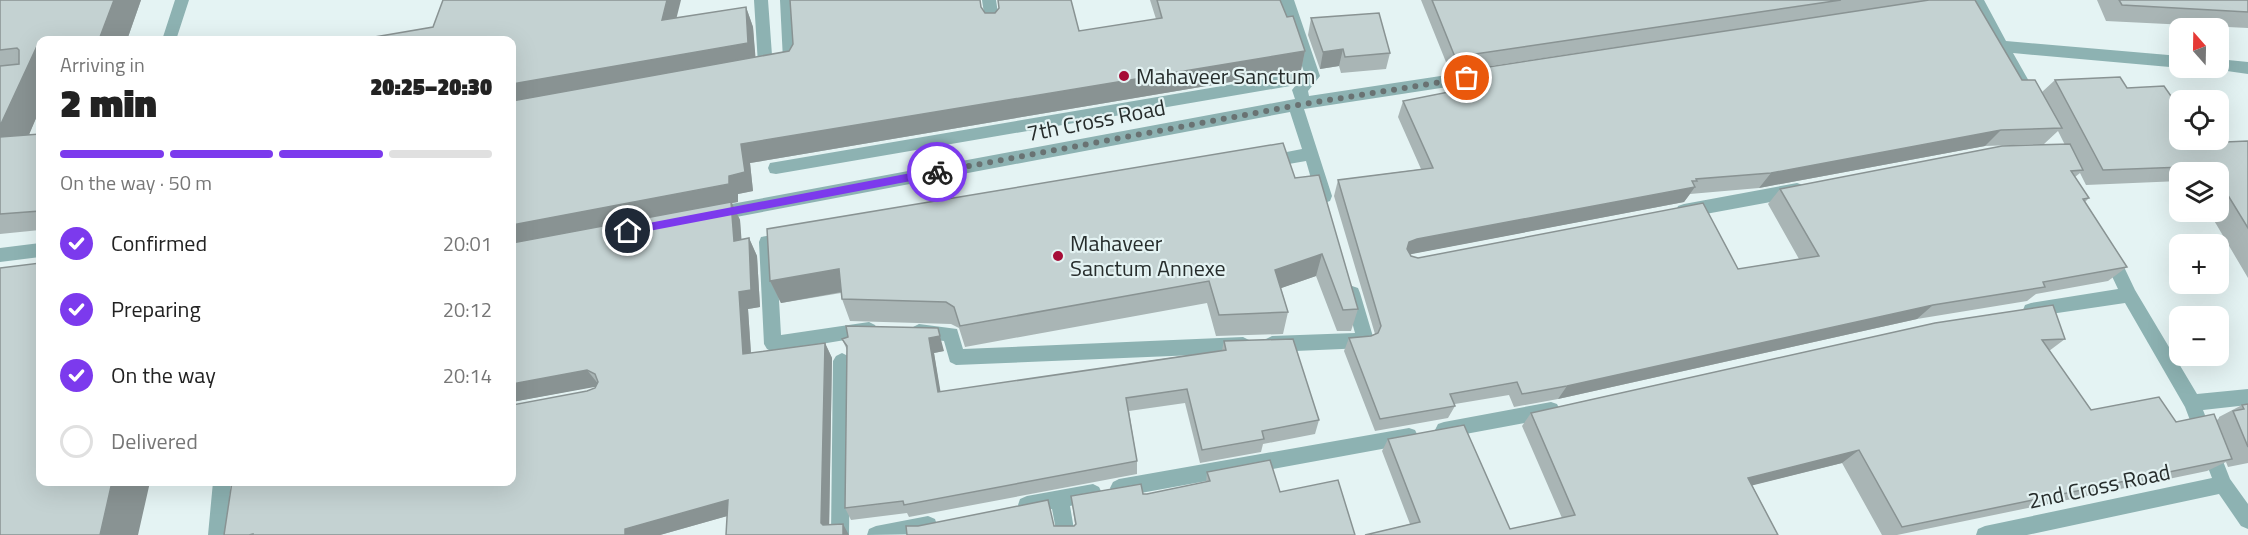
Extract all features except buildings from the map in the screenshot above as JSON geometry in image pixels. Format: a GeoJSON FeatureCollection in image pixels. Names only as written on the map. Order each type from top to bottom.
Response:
{"type":"FeatureCollection","features":[{"type":"Feature","properties":{"kind":"street"},"geometry":{"type":"LineString","coordinates":[[171,36],[182,0]]}},
{"type":"Feature","properties":{"kind":"street"},"geometry":{"type":"LineString","coordinates":[[761,0],[766,69]]}},
{"type":"Feature","properties":{"kind":"street"},"geometry":{"type":"LineString","coordinates":[[743,73],[791,64],[787,0]]}},
{"type":"Feature","properties":{"kind":"street"},"geometry":{"type":"LineString","coordinates":[[989,0],[993,27]]}},
{"type":"Feature","properties":{"kind":"street"},"geometry":{"type":"LineString","coordinates":[[1287,0],[1313,76]]}},
{"type":"Feature","properties":{"kind":"street"},"geometry":{"type":"LineString","coordinates":[[1973,1],[2003,46],[2031,99]]}},
{"type":"Feature","properties":{"kind":"street"},"geometry":{"type":"LineString","coordinates":[[2003,46],[2169,61]]}},
{"type":"Feature","properties":{"kind":"street"},"geometry":{"type":"LineString","coordinates":[[2229,66],[2248,68]]}},
{"type":"Feature","properties":{"kind":"street","name":"7th Cross Road"},"geometry":{"type":"LineString","coordinates":[[698,217],[1299,105],[1491,74]]}},
{"type":"Feature","properties":{"kind":"street"},"geometry":{"type":"LineString","coordinates":[[1313,76],[1300,90],[1299,105],[1327,209]]}},
{"type":"Feature","properties":{"kind":"street"},"geometry":{"type":"LineString","coordinates":[[776,168],[1313,76]]}},
{"type":"Feature","properties":{"kind":"street"},"geometry":{"type":"LineString","coordinates":[[1252,164],[1312,154]]}},
{"type":"Feature","properties":{"kind":"street"},"geometry":{"type":"LineString","coordinates":[[1669,214],[1810,187]]}},
{"type":"Feature","properties":{"kind":"street"},"geometry":{"type":"LineString","coordinates":[[2099,234],[2129,295],[2192,403],[2223,484],[2248,520]]}},
{"type":"Feature","properties":{"kind":"street"},"geometry":{"type":"LineString","coordinates":[[802,237],[767,242],[773,344],[858,330],[882,331]]}},
{"type":"Feature","properties":{"kind":"street"},"geometry":{"type":"LineString","coordinates":[[0,255],[36,250]]}},
{"type":"Feature","properties":{"kind":"street"},"geometry":{"type":"LineString","coordinates":[[905,332],[951,334],[956,357],[1365,340],[1346,274]]}},
{"type":"Feature","properties":{"kind":"street"},"geometry":{"type":"LineString","coordinates":[[2011,313],[2129,295]]}},
{"type":"Feature","properties":{"kind":"street"},"geometry":{"type":"LineString","coordinates":[[840,535],[842,361]]}},
{"type":"Feature","properties":{"kind":"street"},"geometry":{"type":"LineString","coordinates":[[2192,403],[2248,397]]}},
{"type":"Feature","properties":{"kind":"street"},"geometry":{"type":"LineString","coordinates":[[1014,508],[1569,406]]}},
{"type":"Feature","properties":{"kind":"street","name":"2nd Cross Road"},"geometry":{"type":"LineString","coordinates":[[1985,535],[2223,484]]}},
{"type":"Feature","properties":{"kind":"street"},"geometry":{"type":"LineString","coordinates":[[217,535],[222,486]]}},
{"type":"Feature","properties":{"kind":"street"},"geometry":{"type":"LineString","coordinates":[[1060,499],[1066,535]]}},
{"type":"Feature","properties":{"kind":"street"},"geometry":{"type":"LineString","coordinates":[[876,535],[945,521]]}},
{"type":"Feature","properties":{"kind":"way so far"},"geometry":{"type":"LineString","coordinates":[[937,172],[1304,104],[1467,78]]}},
{"type":"Feature","properties":{"kind":"place","name":"Mahaveer Sanctum"},"geometry":{"type":"Point","coordinates":[1124,76]}},
{"type":"Feature","properties":{"kind":"place","name":"Mahaveer Sanctum Annexe"},"geometry":{"type":"Point","coordinates":[1058,256]}},
{"type":"Feature","properties":{"kind":"route"},"geometry":{"type":"LineString","coordinates":[[628,231],[937,172]]}}]}
